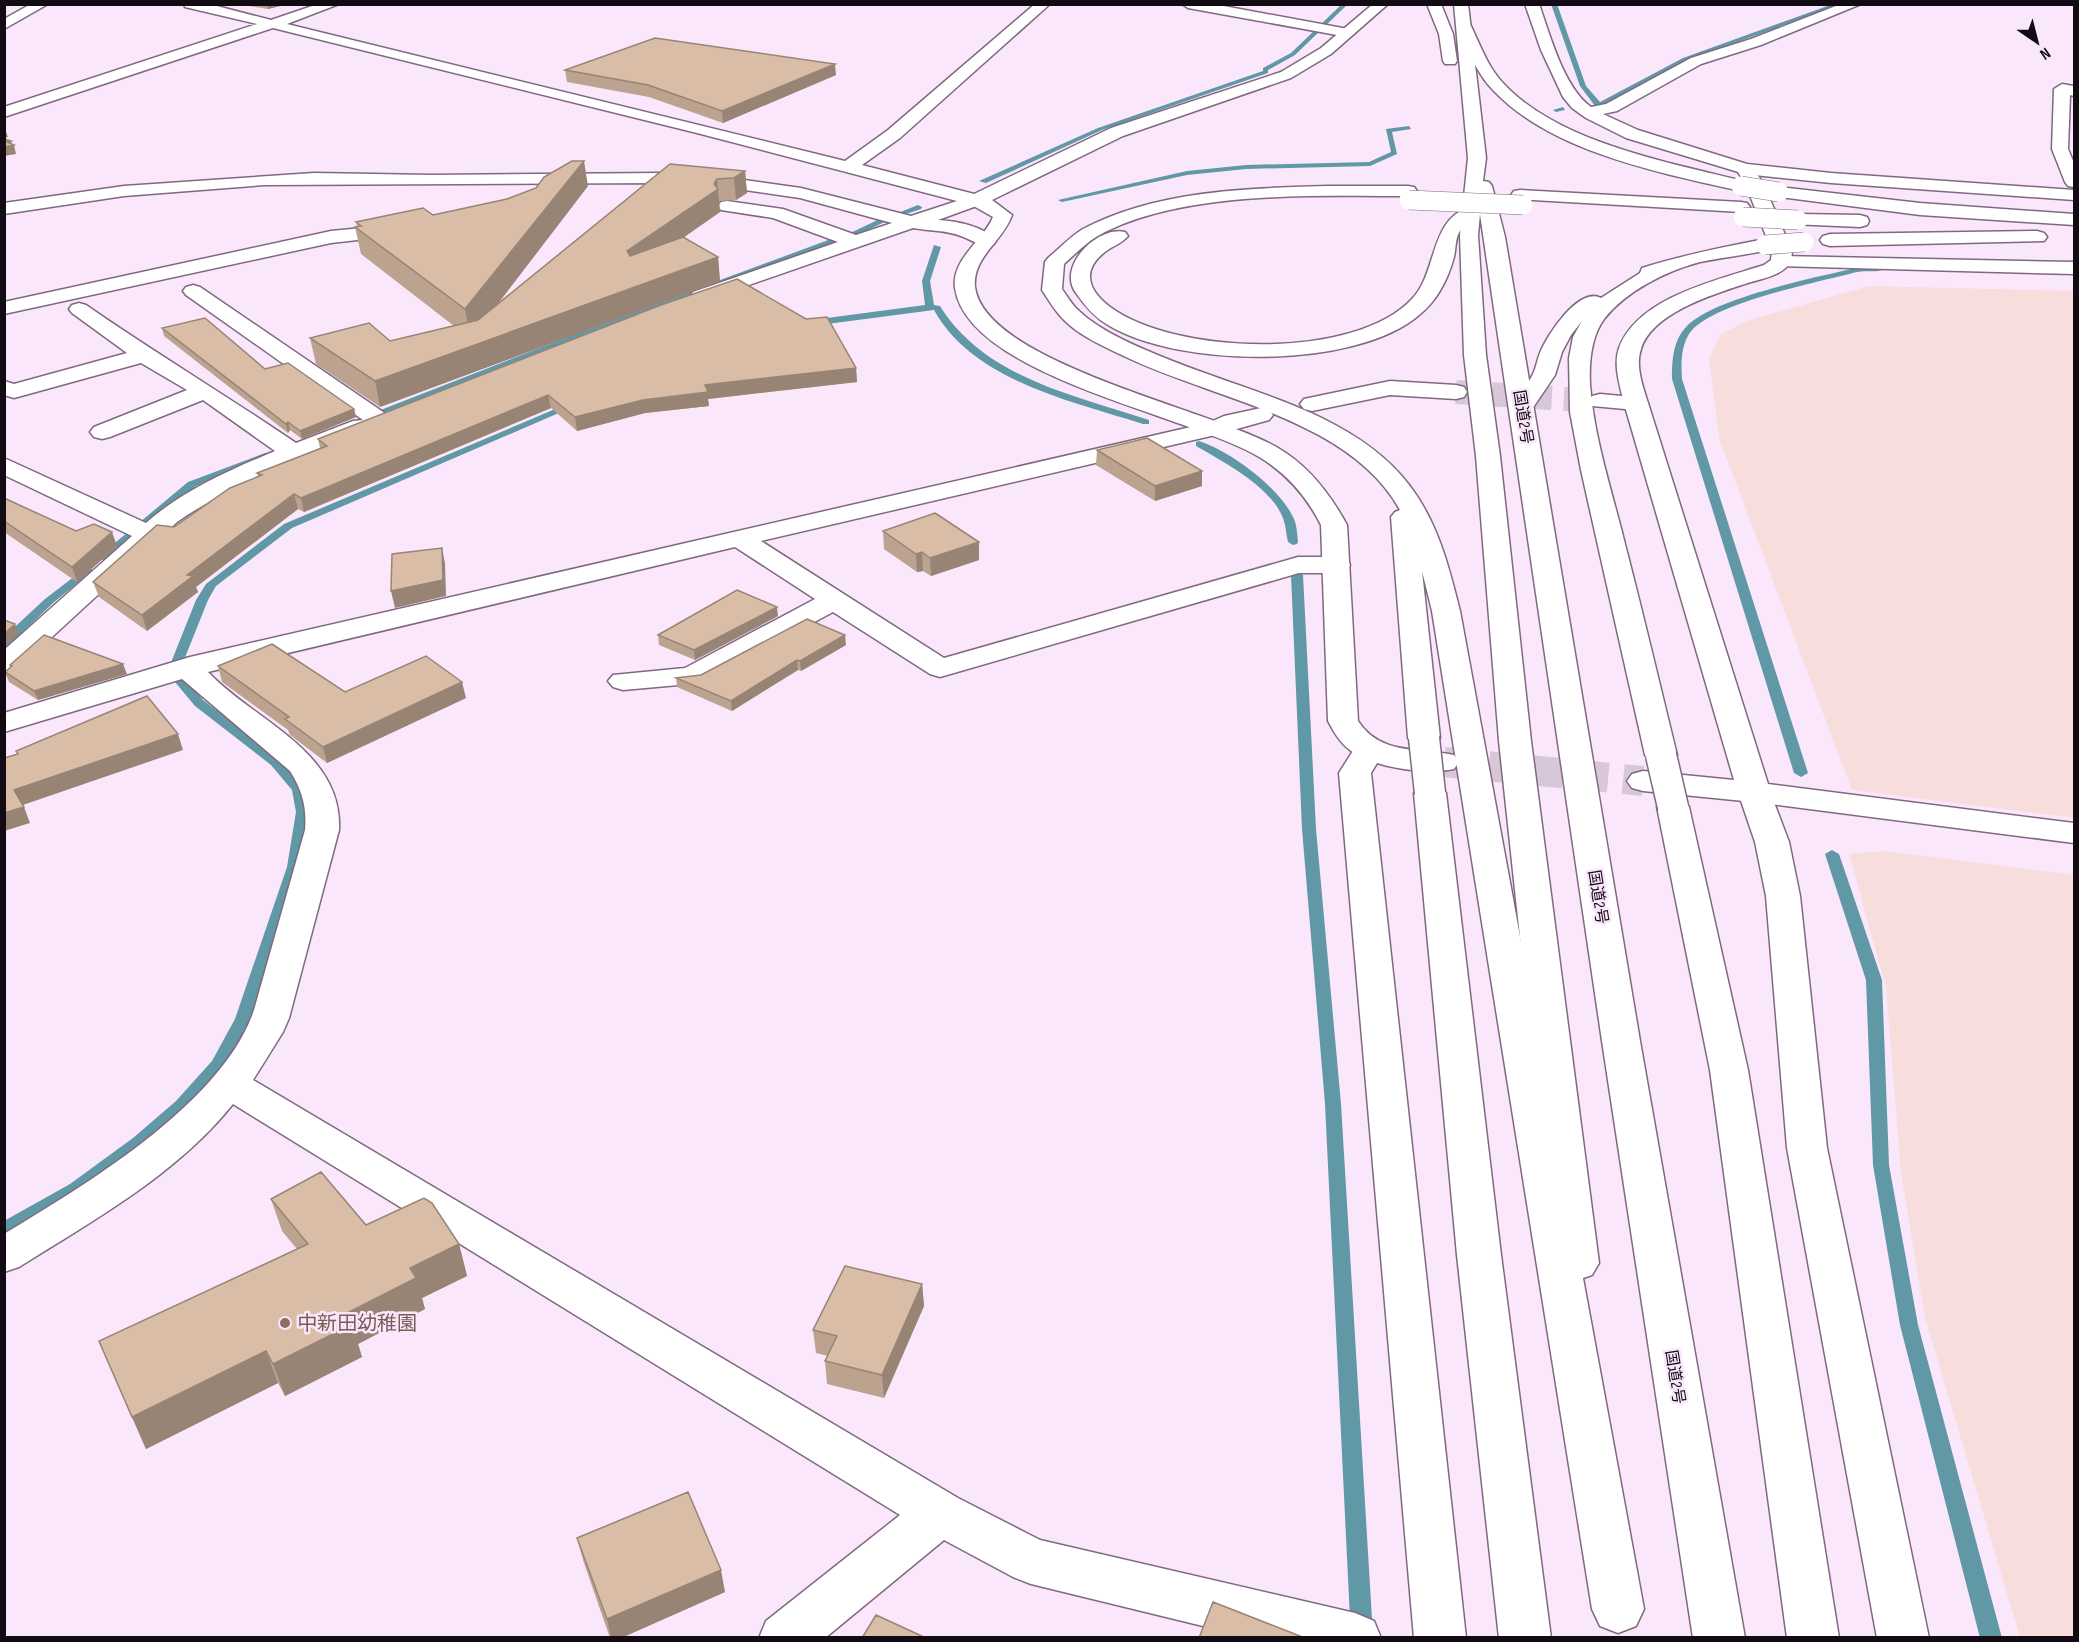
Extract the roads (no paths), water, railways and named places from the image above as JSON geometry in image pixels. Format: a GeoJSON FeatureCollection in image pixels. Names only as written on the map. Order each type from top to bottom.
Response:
{"type":"FeatureCollection","features":[{"type":"Feature","properties":{"kind":"main road"},"geometry":{"type":"LineString","coordinates":[[4,25],[42,4]]}},
{"type":"Feature","properties":{"kind":"main road"},"geometry":{"type":"LineString","coordinates":[[190,4],[702,129],[987,204],[1003,215],[1001,222],[969,267],[965,291],[974,311],[1003,339],[1051,368],[1215,428],[1266,451],[1298,474],[1321,499],[1334,525],[1343,721],[1356,741],[1369,750],[1405,759],[1437,778]]}},
{"type":"Feature","properties":{"kind":"main road"},"geometry":{"type":"LineString","coordinates":[[4,112],[333,4]]}},
{"type":"Feature","properties":{"kind":"main road"},"geometry":{"type":"LineString","coordinates":[[848,167],[894,134],[1044,4]]}},
{"type":"Feature","properties":{"kind":"main road"},"geometry":{"type":"LineString","coordinates":[[1188,4],[1348,33]]}},
{"type":"Feature","properties":{"kind":"main road"},"geometry":{"type":"LineString","coordinates":[[677,304],[915,223],[1015,183],[1117,132],[1286,75],[1326,51],[1382,4]]}},
{"type":"Feature","properties":{"kind":"main road"},"geometry":{"type":"LineString","coordinates":[[1434,4],[1446,34],[1454,81],[1474,113]]}},
{"type":"Feature","properties":{"kind":"main road","name":"国道2号"},"geometry":{"type":"LineString","coordinates":[[1461,4],[1477,158],[1469,235],[1475,355],[1488,456],[1515,741],[1620,1623]]}},
{"type":"Feature","properties":{"kind":"main road"},"geometry":{"type":"LineString","coordinates":[[1532,4],[1548,50],[1563,83],[1578,105],[1587,112],[1632,134],[1779,192],[1920,209],[2074,220]]}},
{"type":"Feature","properties":{"kind":"main road"},"geometry":{"type":"LineString","coordinates":[[1587,112],[1611,108],[1696,61],[1756,42],[1855,4]]}},
{"type":"Feature","properties":{"kind":"main road"},"geometry":{"type":"LineString","coordinates":[[1464,26],[1496,84],[1511,99],[1532,114],[1571,134],[1620,154],[1661,166],[1743,177],[1831,178],[2074,195]]}},
{"type":"Feature","properties":{"kind":"main road"},"geometry":{"type":"LineString","coordinates":[[2074,91],[2062,89],[2060,149],[2074,182]]}},
{"type":"Feature","properties":{"kind":"main road","name":"国道2号"},"geometry":{"type":"LineString","coordinates":[[1477,158],[1495,237],[1621,1041],[1719,1638]]}},
{"type":"Feature","properties":{"kind":"main road"},"geometry":{"type":"LineString","coordinates":[[1743,177],[1754,183],[1782,251],[1773,254]]}},
{"type":"Feature","properties":{"kind":"main road"},"geometry":{"type":"LineString","coordinates":[[539,200],[555,178]]}},
{"type":"Feature","properties":{"kind":"main road"},"geometry":{"type":"LineString","coordinates":[[4,209],[123,191],[264,180],[661,178],[762,187],[835,201],[915,223],[947,226],[969,232],[986,241]]}},
{"type":"Feature","properties":{"kind":"main road"},"geometry":{"type":"LineString","coordinates":[[1620,1623],[1446,611],[1438,576],[1414,512],[1399,488],[1380,467],[1335,437],[1298,417],[1162,364],[1106,339],[1069,314],[1050,290],[1048,278],[1051,265],[1073,242],[1114,222],[1158,209],[1198,201],[1262,194],[1409,195],[2074,228]]}},
{"type":"Feature","properties":{"kind":"main road"},"geometry":{"type":"LineString","coordinates":[[1409,195],[1260,203],[1170,217],[1121,234],[1101,245],[1086,257],[1080,270],[1079,283],[1098,309],[1116,321],[1160,338],[1222,348],[1259,350],[1319,346],[1373,332],[1415,309],[1428,295],[1437,280],[1450,231],[1472,213]]}},
{"type":"Feature","properties":{"kind":"main road"},"geometry":{"type":"LineString","coordinates":[[711,204],[776,213],[857,242]]}},
{"type":"Feature","properties":{"kind":"main road"},"geometry":{"type":"LineString","coordinates":[[4,308],[331,237],[421,228]]}},
{"type":"Feature","properties":{"kind":"main road"},"geometry":{"type":"LineString","coordinates":[[1773,254],[1804,242],[2074,237]]}},
{"type":"Feature","properties":{"kind":"main road"},"geometry":{"type":"LineString","coordinates":[[1522,407],[1544,375],[1551,352],[1561,333],[1574,317],[1613,288],[1669,265],[1730,250],[2074,268]]}},
{"type":"Feature","properties":{"kind":"main road"},"geometry":{"type":"LineString","coordinates":[[1773,254],[1771,269],[1678,303],[1654,317],[1637,332],[1629,349],[1628,365],[1636,403],[1754,792],[1772,842],[1783,896],[1806,1148],[1904,1638]]}},
{"type":"Feature","properties":{"kind":"main road"},"geometry":{"type":"LineString","coordinates":[[1669,265],[1609,302],[1595,318],[1584,336],[1578,373],[1586,431],[1673,807],[1729,1070],[1813,1638]]}},
{"type":"Feature","properties":{"kind":"main road"},"geometry":{"type":"LineString","coordinates":[[4,666],[142,530],[168,517],[210,488],[290,450],[379,415],[193,291]]}},
{"type":"Feature","properties":{"kind":"main road"},"geometry":{"type":"LineString","coordinates":[[79,309],[144,355],[206,391],[290,450]]}},
{"type":"Feature","properties":{"kind":"main road"},"geometry":{"type":"LineString","coordinates":[[4,388],[14,391],[144,355]]}},
{"type":"Feature","properties":{"kind":"main road"},"geometry":{"type":"LineString","coordinates":[[1312,404],[1390,388],[1456,392]]}},
{"type":"Feature","properties":{"kind":"main road"},"geometry":{"type":"LineString","coordinates":[[102,432],[206,391]]}},
{"type":"Feature","properties":{"kind":"main road"},"geometry":{"type":"LineString","coordinates":[[1600,400],[1636,403]]}},
{"type":"Feature","properties":{"kind":"main road"},"geometry":{"type":"LineString","coordinates":[[4,723],[181,669],[1215,428],[1232,421],[1261,415]]}},
{"type":"Feature","properties":{"kind":"main road"},"geometry":{"type":"LineString","coordinates":[[4,465],[142,530]]}},
{"type":"Feature","properties":{"kind":"main road"},"geometry":{"type":"LineString","coordinates":[[1380,467],[1393,488],[1405,521],[1424,738],[1437,778],[1479,1255],[1525,1638]]}},
{"type":"Feature","properties":{"kind":"main road"},"geometry":{"type":"LineString","coordinates":[[740,539],[940,668],[1298,565],[1337,565]]}},
{"type":"Feature","properties":{"kind":"main road"},"geometry":{"type":"LineString","coordinates":[[623,681],[692,677],[834,600]]}},
{"type":"Feature","properties":{"kind":"main road"},"geometry":{"type":"LineString","coordinates":[[4,1255],[85,1205],[137,1169],[188,1126],[230,1084],[265,1030],[322,830],[323,816],[317,789],[302,765],[196,678],[181,669]]}},
{"type":"Feature","properties":{"kind":"main road"},"geometry":{"type":"LineString","coordinates":[[1369,750],[1355,773],[1440,1638]]}},
{"type":"Feature","properties":{"kind":"main road"},"geometry":{"type":"LineString","coordinates":[[1643,781],[1754,792],[2074,833]]}},
{"type":"Feature","properties":{"kind":"main road"},"geometry":{"type":"LineString","coordinates":[[230,1084],[940,1513],[1031,1561],[1355,1638]]}},
{"type":"Feature","properties":{"kind":"main road"},"geometry":{"type":"LineString","coordinates":[[785,1638],[940,1513]]}},
{"type":"Feature","properties":{"kind":"waterway"},"geometry":{"type":"LineString","coordinates":[[983,181],[1100,129],[1266,72],[1265,69],[1293,54],[1346,4]]}},
{"type":"Feature","properties":{"kind":"waterway"},"geometry":{"type":"LineString","coordinates":[[1554,4],[1583,86],[1599,105]]}},
{"type":"Feature","properties":{"kind":"waterway"},"geometry":{"type":"LineString","coordinates":[[1599,105],[1685,59],[1840,4]]}},
{"type":"Feature","properties":{"kind":"waterway"},"geometry":{"type":"LineString","coordinates":[[1556,110],[1563,109]]}},
{"type":"Feature","properties":{"kind":"waterway"},"geometry":{"type":"LineString","coordinates":[[1062,200],[1187,173],[1246,167],[1370,164],[1395,153],[1388,130],[1409,128]]}},
{"type":"Feature","properties":{"kind":"waterway"},"geometry":{"type":"LineString","coordinates":[[897,215],[918,207]]}},
{"type":"Feature","properties":{"kind":"waterway"},"geometry":{"type":"LineString","coordinates":[[852,234],[887,219]]}},
{"type":"Feature","properties":{"kind":"waterway"},"geometry":{"type":"LineString","coordinates":[[342,427],[834,241]]}},
{"type":"Feature","properties":{"kind":"waterway"},"geometry":{"type":"LineString","coordinates":[[930,307],[926,281],[937,247]]}},
{"type":"Feature","properties":{"kind":"waterway"},"geometry":{"type":"LineString","coordinates":[[1801,773],[1677,379],[1678,352],[1682,339],[1690,327],[1703,317],[1722,308],[1771,292],[1864,268],[1880,269]]}},
{"type":"Feature","properties":{"kind":"waterway"},"geometry":{"type":"LineString","coordinates":[[812,323],[930,307]]}},
{"type":"Feature","properties":{"kind":"waterway"},"geometry":{"type":"LineString","coordinates":[[930,307],[937,308],[946,324],[983,357],[1028,383],[1146,422]]}},
{"type":"Feature","properties":{"kind":"waterway"},"geometry":{"type":"LineString","coordinates":[[4,1230],[76,1188],[139,1142],[182,1105],[218,1064],[243,1019],[294,867],[303,812],[298,789],[276,762],[199,703],[181,682],[178,660],[202,600],[212,584],[288,526],[570,406]]}},
{"type":"Feature","properties":{"kind":"waterway"},"geometry":{"type":"LineString","coordinates":[[1199,444],[1236,465],[1270,493],[1287,515],[1293,542]]}},
{"type":"Feature","properties":{"kind":"waterway"},"geometry":{"type":"LineString","coordinates":[[103,557],[192,484],[265,456]]}},
{"type":"Feature","properties":{"kind":"waterway"},"geometry":{"type":"LineString","coordinates":[[4,644],[49,601],[88,569]]}},
{"type":"Feature","properties":{"kind":"waterway"},"geometry":{"type":"LineString","coordinates":[[1297,575],[1309,829],[1333,1104],[1361,1619]]}},
{"type":"Feature","properties":{"kind":"waterway"},"geometry":{"type":"LineString","coordinates":[[1832,854],[1874,980],[1881,1165],[1909,1325],[1991,1638]]}},
{"type":"Feature","properties":{"kind":"tunnel"},"geometry":{"type":"LineString","coordinates":[[1456,392],[1600,401]]}},
{"type":"Feature","properties":{"kind":"tunnel"},"geometry":{"type":"LineString","coordinates":[[1444,762],[1643,781]]}},
{"type":"Feature","properties":{"kind":"place","name":"中新田幼稚園"},"geometry":{"type":"Point","coordinates":[285,1323]}}]}
